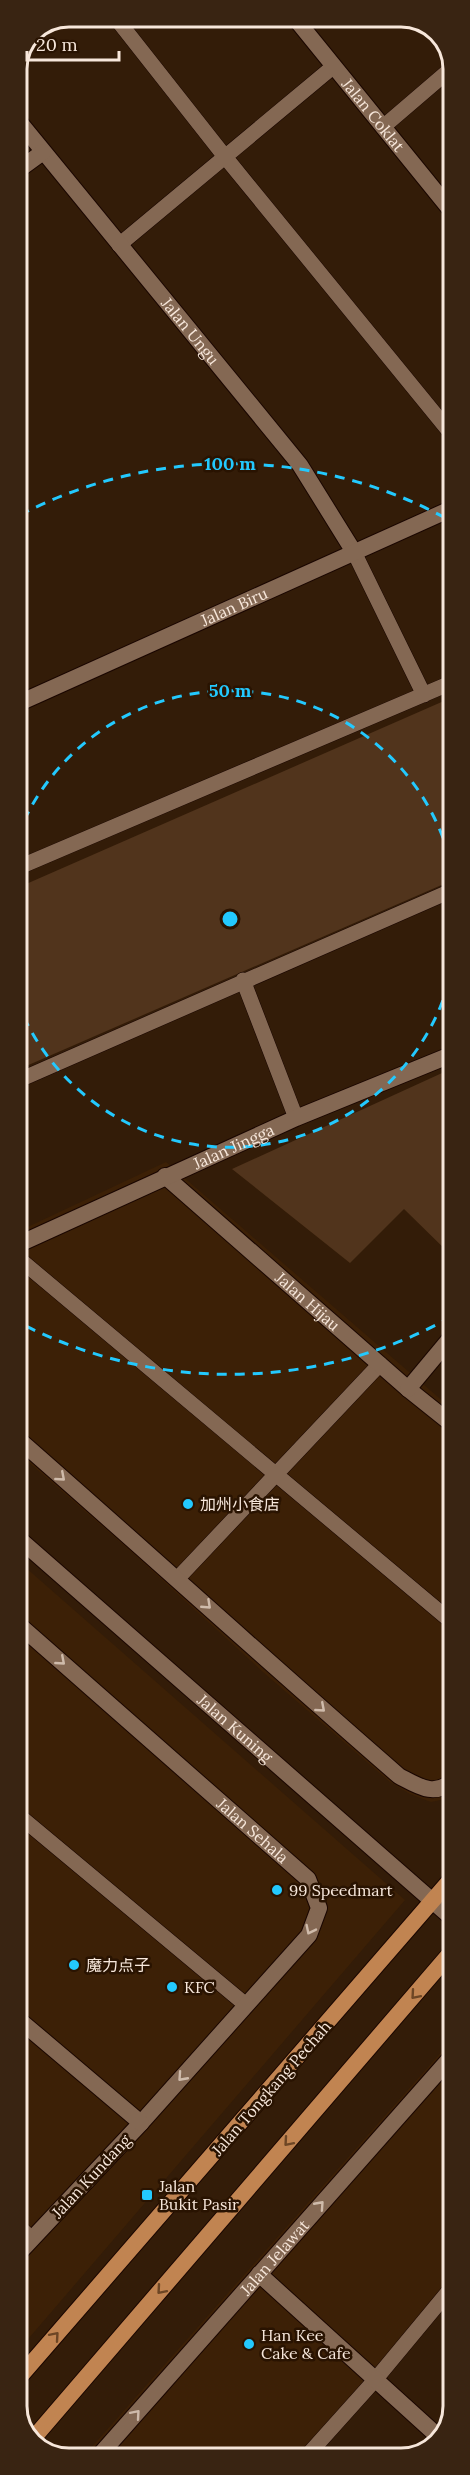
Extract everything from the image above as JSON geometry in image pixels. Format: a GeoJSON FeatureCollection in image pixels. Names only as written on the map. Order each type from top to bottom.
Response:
{"type":"FeatureCollection","features":[{"type":"Feature","properties":{"kind":"main road","name":"Jalan Tongkang Pechah"},"geometry":{"type":"LineString","coordinates":[[27,2368],[443,1889]]}},
{"type":"Feature","properties":{"kind":"main road"},"geometry":{"type":"LineString","coordinates":[[37,2434],[443,1962]]}},
{"type":"Feature","properties":{"kind":"street","name":"Jalan Coklat"},"geometry":{"type":"LineString","coordinates":[[302,27],[443,201]]}},
{"type":"Feature","properties":{"kind":"street","name":"Jalan Ungu"},"geometry":{"type":"LineString","coordinates":[[27,132],[300,465],[354,552]]}},
{"type":"Feature","properties":{"kind":"street"},"geometry":{"type":"LineString","coordinates":[[27,163],[43,152]]}},
{"type":"Feature","properties":{"kind":"street","name":"Jalan Biru"},"geometry":{"type":"LineString","coordinates":[[27,699],[443,512]]}},
{"type":"Feature","properties":{"kind":"street","name":"Jalan Jingga"},"geometry":{"type":"LineString","coordinates":[[27,1240],[296,1118],[443,1058]]}},
{"type":"Feature","properties":{"kind":"street","name":"Jalan Hijau"},"geometry":{"type":"LineString","coordinates":[[165,1176],[443,1417]]}},
{"type":"Feature","properties":{"kind":"street"},"geometry":{"type":"LineString","coordinates":[[408,1389],[443,1347]]}},
{"type":"Feature","properties":{"kind":"street"},"geometry":{"type":"LineString","coordinates":[[27,1447],[399,1776],[435,1791],[443,1788]]}},
{"type":"Feature","properties":{"kind":"street","name":"Jalan Kuning"},"geometry":{"type":"LineString","coordinates":[[27,1546],[443,1910]]}},
{"type":"Feature","properties":{"kind":"street","name":"Jalan Sehala"},"geometry":{"type":"LineString","coordinates":[[27,1632],[308,1879],[319,1908],[309,1935],[141,2123]]}},
{"type":"Feature","properties":{"kind":"street"},"geometry":{"type":"LineString","coordinates":[[27,2026],[141,2123]]}},
{"type":"Feature","properties":{"kind":"street","name":"Jalan Jelawat"},"geometry":{"type":"LineString","coordinates":[[106,2448],[443,2066]]}},
{"type":"Feature","properties":{"kind":"street","name":"Jalan Kundang"},"geometry":{"type":"LineString","coordinates":[[27,2244],[141,2123]]}},
{"type":"Feature","properties":{"kind":"street"},"geometry":{"type":"LineString","coordinates":[[259,2274],[434,2433]]}},
{"type":"Feature","properties":{"kind":"lane"},"geometry":{"type":"LineString","coordinates":[[124,27],[226,158],[443,424]]}},
{"type":"Feature","properties":{"kind":"lane"},"geometry":{"type":"LineString","coordinates":[[119,246],[334,66]]}},
{"type":"Feature","properties":{"kind":"lane"},"geometry":{"type":"LineString","coordinates":[[383,127],[443,75]]}},
{"type":"Feature","properties":{"kind":"lane"},"geometry":{"type":"LineString","coordinates":[[354,552],[424,695]]}},
{"type":"Feature","properties":{"kind":"lane"},"geometry":{"type":"LineString","coordinates":[[27,864],[443,686]]}},
{"type":"Feature","properties":{"kind":"lane"},"geometry":{"type":"LineString","coordinates":[[27,1077],[443,894]]}},
{"type":"Feature","properties":{"kind":"lane"},"geometry":{"type":"LineString","coordinates":[[243,980],[296,1118]]}},
{"type":"Feature","properties":{"kind":"lane"},"geometry":{"type":"LineString","coordinates":[[27,1265],[443,1615]]}},
{"type":"Feature","properties":{"kind":"lane"},"geometry":{"type":"LineString","coordinates":[[178,1578],[380,1364]]}},
{"type":"Feature","properties":{"kind":"lane"},"geometry":{"type":"LineString","coordinates":[[27,1822],[246,2005]]}},
{"type":"Feature","properties":{"kind":"lane"},"geometry":{"type":"LineString","coordinates":[[27,2234],[32,2239]]}},
{"type":"Feature","properties":{"kind":"lane"},"geometry":{"type":"LineString","coordinates":[[314,2448],[375,2380],[443,2298]]}},
{"type":"Feature","properties":{"kind":"shaded area"},"geometry":{"type":"Polygon","coordinates":[[[443,701],[443,884],[27,1066],[27,884],[443,701]]]}},
{"type":"Feature","properties":{"kind":"shaded area"},"geometry":{"type":"Polygon","coordinates":[[[443,1073],[443,1247],[404,1209],[350,1263],[232,1169],[443,1073]]]}},
{"type":"Feature","properties":{"kind":"shaded area"},"geometry":{"type":"Polygon","coordinates":[[[166,1162],[443,1401],[443,1799],[431,1802],[410,1794],[390,1782],[27,1461],[27,1227],[166,1162]]]}},
{"type":"Feature","properties":{"kind":"shaded area"},"geometry":{"type":"Polygon","coordinates":[[[27,1569],[405,1900],[27,2340],[27,1569]]]}},
{"type":"Feature","properties":{"kind":"shaded area"},"geometry":{"type":"Polygon","coordinates":[[[443,2050],[443,2308],[323,2448],[91,2448],[443,2050]]]}},
{"type":"Feature","properties":{"kind":"place","name":"加州小食店"},"geometry":{"type":"Point","coordinates":[188,1504]}},
{"type":"Feature","properties":{"kind":"place","name":"99 Speedmart"},"geometry":{"type":"Point","coordinates":[277,1890]}},
{"type":"Feature","properties":{"kind":"place","name":"魔力点子"},"geometry":{"type":"Point","coordinates":[74,1965]}},
{"type":"Feature","properties":{"kind":"place","name":"KFC"},"geometry":{"type":"Point","coordinates":[172,1987]}},
{"type":"Feature","properties":{"kind":"place","name":"Jalan Bukit Pasir"},"geometry":{"type":"Point","coordinates":[147,2195]}},
{"type":"Feature","properties":{"kind":"place","name":"Han Kee Cake & Cafe"},"geometry":{"type":"Point","coordinates":[249,2344]}}]}
